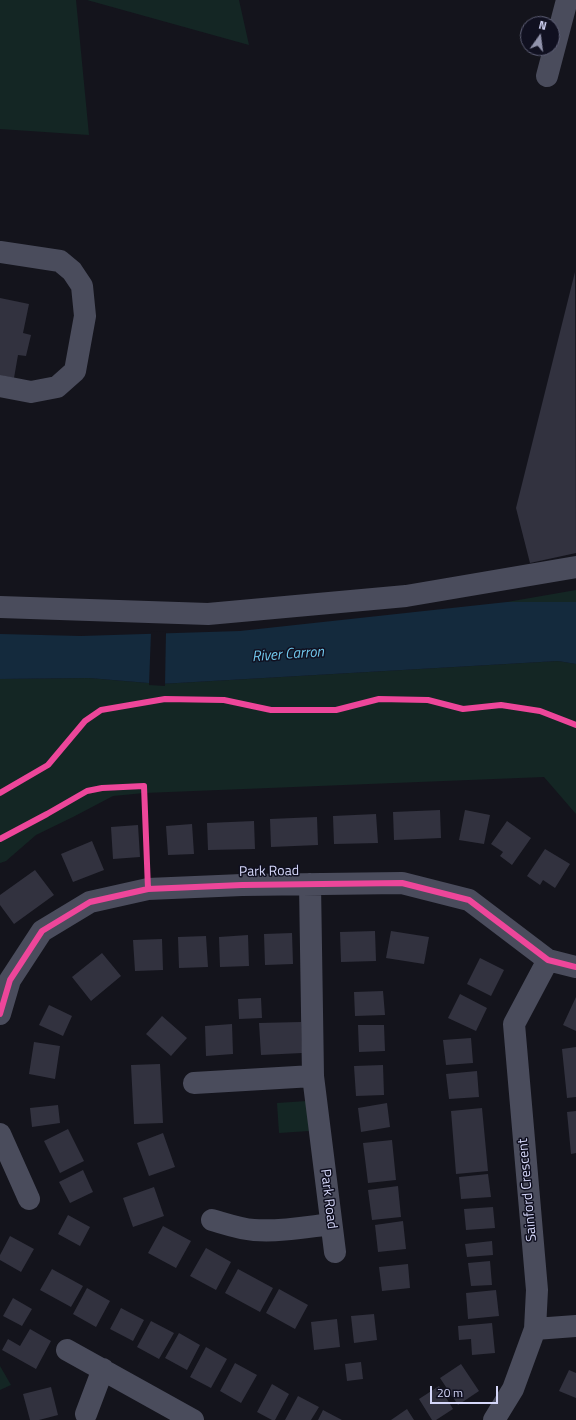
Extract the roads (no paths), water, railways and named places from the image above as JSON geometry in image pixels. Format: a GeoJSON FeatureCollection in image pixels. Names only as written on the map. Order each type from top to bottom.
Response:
{"type":"FeatureCollection","features":[{"type":"Feature","properties":{"kind":"street"},"geometry":{"type":"LineString","coordinates":[[548,76],[567,0]]}},
{"type":"Feature","properties":{"kind":"street"},"geometry":{"type":"LineString","coordinates":[[0,252],[60,261],[72,271],[82,286],[85,316],[75,371],[57,387],[31,392],[0,386]]}},
{"type":"Feature","properties":{"kind":"street"},"geometry":{"type":"LineString","coordinates":[[0,607],[208,614],[406,596],[576,567]]}},
{"type":"Feature","properties":{"kind":"street","name":"Park Road"},"geometry":{"type":"LineString","coordinates":[[0,1014],[10,980],[42,931],[90,902],[148,889],[242,885],[402,883],[469,900],[548,960],[576,967]]}},
{"type":"Feature","properties":{"kind":"street","name":"Park Road"},"geometry":{"type":"LineString","coordinates":[[310,884],[313,1076],[334,1252]]}},
{"type":"Feature","properties":{"kind":"street","name":"Sainford Crescent"},"geometry":{"type":"LineString","coordinates":[[494,1420],[513,1389],[535,1329],[537,1290],[514,1024],[548,960]]}},
{"type":"Feature","properties":{"kind":"street"},"geometry":{"type":"LineString","coordinates":[[194,1083],[313,1076]]}},
{"type":"Feature","properties":{"kind":"street"},"geometry":{"type":"LineString","coordinates":[[0,1134],[29,1199]]}},
{"type":"Feature","properties":{"kind":"street"},"geometry":{"type":"LineString","coordinates":[[212,1220],[239,1228],[254,1230],[271,1230],[331,1224]]}},
{"type":"Feature","properties":{"kind":"street"},"geometry":{"type":"LineString","coordinates":[[535,1329],[576,1326]]}},
{"type":"Feature","properties":{"kind":"street"},"geometry":{"type":"LineString","coordinates":[[67,1350],[193,1420]]}},
{"type":"Feature","properties":{"kind":"street"},"geometry":{"type":"LineString","coordinates":[[86,1414],[103,1369]]}},
{"type":"Feature","properties":{"kind":"water","name":"River Carron"},"geometry":{"type":"Polygon","coordinates":[[[507,602],[576,602],[576,664],[558,661],[160,684],[89,678],[0,679],[0,634],[81,636],[240,631],[507,602]]]}}]}
